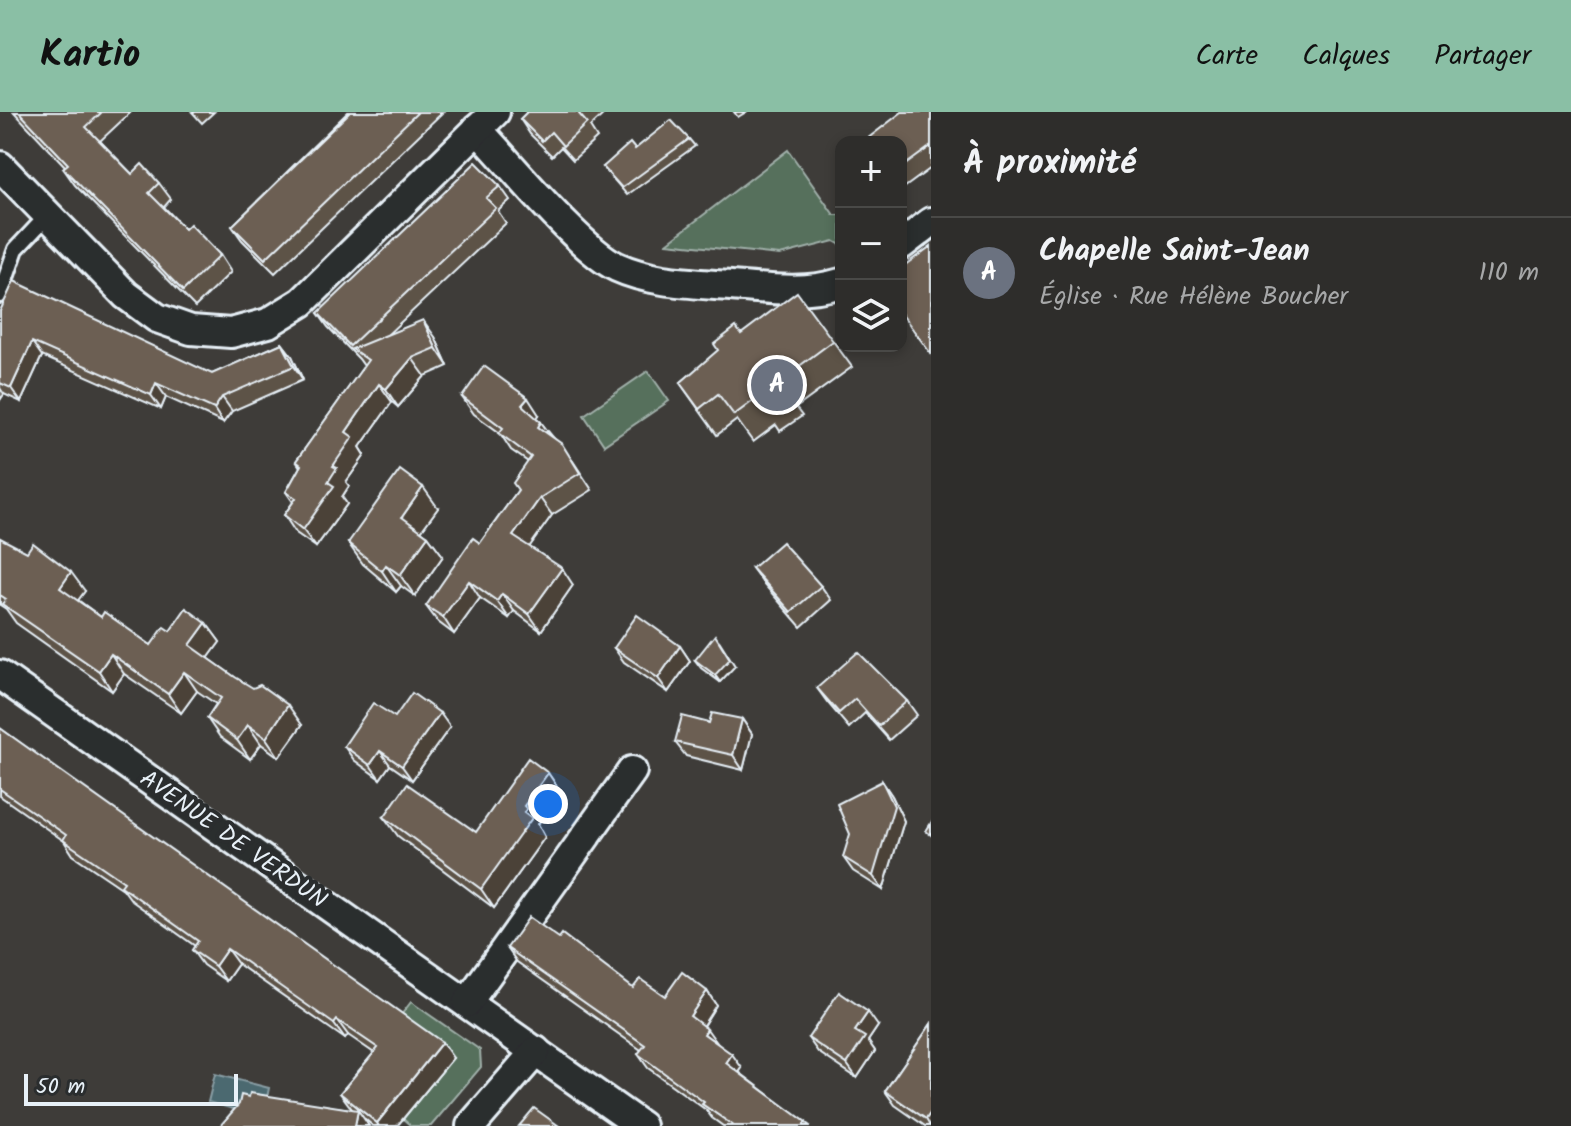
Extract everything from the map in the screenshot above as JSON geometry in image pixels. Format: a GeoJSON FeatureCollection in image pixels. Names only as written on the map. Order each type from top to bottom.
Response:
{"type":"FeatureCollection","features":[{"type":"Feature","properties":{"kind":"street"},"geometry":{"type":"LineString","coordinates":[[0,166],[126,295],[157,318],[213,333],[251,329],[288,313],[486,120],[588,246],[617,267],[658,280],[786,290],[820,289],[835,285]]}},
{"type":"Feature","properties":{"kind":"street"},"geometry":{"type":"LineString","coordinates":[[907,240],[931,222]]}},
{"type":"Feature","properties":{"kind":"street","name":"AVENUE DE VERDUN"},"geometry":{"type":"LineString","coordinates":[[0,675],[641,1126]]}},
{"type":"Feature","properties":{"kind":"street"},"geometry":{"type":"LineString","coordinates":[[467,1003],[632,771]]}},
{"type":"Feature","properties":{"kind":"street"},"geometry":{"type":"LineString","coordinates":[[471,1126],[536,1051]]}},
{"type":"Feature","properties":{"kind":"lane"},"geometry":{"type":"LineString","coordinates":[[0,295],[16,249],[48,215]]}},
{"type":"Feature","properties":{"kind":"green space"},"geometry":{"type":"Polygon","coordinates":[[[788,150],[835,215],[835,242],[780,255],[667,243],[788,150]]]}},
{"type":"Feature","properties":{"kind":"green space"},"geometry":{"type":"Polygon","coordinates":[[[648,371],[669,401],[604,445],[584,415],[648,371]]]}},
{"type":"Feature","properties":{"kind":"green space"},"geometry":{"type":"Polygon","coordinates":[[[411,1002],[480,1050],[481,1067],[431,1126],[411,1126],[403,1119],[450,1061],[398,1019],[411,1002]]]}},
{"type":"Feature","properties":{"kind":"water"},"geometry":{"type":"Polygon","coordinates":[[[215,1074],[269,1088],[263,1117],[208,1102],[215,1074]]]}},
{"type":"Feature","properties":{"kind":"building"},"geometry":{"type":"Polygon","coordinates":[[[19,112],[102,112],[86,127],[132,174],[142,164],[159,183],[149,193],[185,229],[190,224],[220,255],[183,291],[63,168],[68,164],[19,112]]]}},
{"type":"Feature","properties":{"kind":"building"},"geometry":{"type":"Polygon","coordinates":[[[350,112],[418,112],[265,259],[232,226],[350,112]]]}},
{"type":"Feature","properties":{"kind":"building"},"geometry":{"type":"Polygon","coordinates":[[[527,112],[581,112],[579,114],[587,123],[563,146],[551,132],[542,141],[520,119],[527,112]]]}},
{"type":"Feature","properties":{"kind":"building"},"geometry":{"type":"Polygon","coordinates":[[[902,112],[931,112],[931,146],[907,164],[907,136],[871,136],[902,112]]]}},
{"type":"Feature","properties":{"kind":"building"},"geometry":{"type":"Polygon","coordinates":[[[671,120],[689,139],[622,188],[603,167],[630,143],[635,149],[671,120]]]}},
{"type":"Feature","properties":{"kind":"building"},"geometry":{"type":"Polygon","coordinates":[[[476,162],[500,186],[486,198],[496,208],[350,346],[318,313],[476,162]]]}},
{"type":"Feature","properties":{"kind":"building"},"geometry":{"type":"Polygon","coordinates":[[[931,246],[931,354],[907,321],[907,264],[931,246]]]}},
{"type":"Feature","properties":{"kind":"building"},"geometry":{"type":"Polygon","coordinates":[[[14,281],[212,374],[282,343],[294,366],[222,397],[214,409],[156,383],[151,395],[32,342],[11,388],[0,383],[0,311],[14,281]]]}},
{"type":"Feature","properties":{"kind":"building"},"geometry":{"type":"Polygon","coordinates":[[[797,292],[833,341],[778,382],[783,389],[762,405],[757,398],[734,415],[718,394],[699,409],[680,383],[718,350],[714,344],[736,327],[741,334],[797,292]]]}},
{"type":"Feature","properties":{"kind":"building"},"geometry":{"type":"Polygon","coordinates":[[[423,320],[436,348],[412,358],[386,389],[379,384],[346,432],[353,437],[333,466],[337,468],[328,482],[334,486],[303,530],[284,515],[296,498],[286,492],[301,465],[296,461],[368,360],[352,349],[423,320]]]}},
{"type":"Feature","properties":{"kind":"building"},"geometry":{"type":"Polygon","coordinates":[[[484,366],[528,398],[522,405],[541,422],[538,427],[562,444],[580,473],[540,498],[513,536],[562,568],[529,614],[502,594],[497,601],[469,581],[443,617],[426,606],[473,538],[480,543],[518,490],[513,483],[531,457],[499,433],[503,428],[462,397],[484,366]]]}},
{"type":"Feature","properties":{"kind":"building"},"geometry":{"type":"Polygon","coordinates":[[[400,470],[423,487],[402,517],[428,536],[400,575],[386,565],[382,571],[348,543],[400,470]]]}},
{"type":"Feature","properties":{"kind":"building"},"geometry":{"type":"Polygon","coordinates":[[[0,538],[27,552],[33,543],[71,572],[60,588],[101,617],[104,612],[151,645],[164,627],[170,631],[186,608],[206,623],[190,645],[235,677],[253,688],[260,685],[288,705],[266,738],[248,725],[237,740],[207,718],[221,698],[184,672],[168,694],[111,654],[99,671],[2,604],[6,599],[0,595],[0,538]]]}},
{"type":"Feature","properties":{"kind":"building"},"geometry":{"type":"Polygon","coordinates":[[[782,542],[821,586],[791,612],[752,568],[782,542]]]}},
{"type":"Feature","properties":{"kind":"building"},"geometry":{"type":"Polygon","coordinates":[[[637,615],[680,646],[658,678],[614,648],[637,615]]]}},
{"type":"Feature","properties":{"kind":"building"},"geometry":{"type":"Polygon","coordinates":[[[715,635],[730,659],[715,675],[695,660],[715,635]]]}},
{"type":"Feature","properties":{"kind":"building"},"geometry":{"type":"Polygon","coordinates":[[[858,652],[907,701],[879,726],[855,699],[839,713],[817,688],[858,652]]]}},
{"type":"Feature","properties":{"kind":"building"},"geometry":{"type":"Polygon","coordinates":[[[412,693],[440,713],[402,766],[380,751],[370,765],[344,746],[373,703],[395,717],[412,693]]]}},
{"type":"Feature","properties":{"kind":"building"},"geometry":{"type":"Polygon","coordinates":[[[712,713],[742,719],[733,755],[675,742],[682,716],[709,723],[712,713]]]}},
{"type":"Feature","properties":{"kind":"building"},"geometry":{"type":"Polygon","coordinates":[[[0,728],[442,1042],[377,1123],[340,1093],[378,1048],[337,1020],[334,1024],[227,949],[215,966],[192,950],[198,941],[121,886],[124,882],[63,840],[66,835],[0,789],[0,728]]]}},
{"type":"Feature","properties":{"kind":"building"},"geometry":{"type":"Polygon","coordinates":[[[528,758],[548,773],[524,806],[527,809],[524,812],[532,818],[481,889],[384,817],[407,784],[476,832],[528,758]]]}},
{"type":"Feature","properties":{"kind":"building"},"geometry":{"type":"Polygon","coordinates":[[[882,781],[894,806],[873,876],[843,857],[850,834],[837,804],[882,781]]]}},
{"type":"Feature","properties":{"kind":"building"},"geometry":{"type":"Polygon","coordinates":[[[529,917],[559,938],[562,934],[633,988],[640,979],[665,996],[682,972],[707,991],[690,1016],[707,1029],[704,1034],[732,1054],[726,1063],[806,1122],[803,1126],[734,1126],[702,1104],[704,1102],[638,1054],[645,1045],[507,948],[529,917]]]}},
{"type":"Feature","properties":{"kind":"building"},"geometry":{"type":"Polygon","coordinates":[[[839,992],[868,1012],[855,1031],[865,1037],[847,1064],[808,1038],[839,992]]]}},
{"type":"Feature","properties":{"kind":"building"},"geometry":{"type":"Polygon","coordinates":[[[931,1024],[931,1112],[926,1119],[885,1091],[931,1024]]]}},
{"type":"Feature","properties":{"kind":"building"},"geometry":{"type":"Polygon","coordinates":[[[250,1093],[358,1110],[355,1126],[220,1126],[239,1104],[241,1095],[249,1097],[250,1093]]]}},
{"type":"Feature","properties":{"kind":"building"},"geometry":{"type":"Polygon","coordinates":[[[534,1108],[559,1126],[519,1126],[534,1108]]]}},
{"type":"Feature","properties":{"kind":"place","name":"Chapelle Saint-Jean"},"geometry":{"type":"Point","coordinates":[777,385]}}]}
